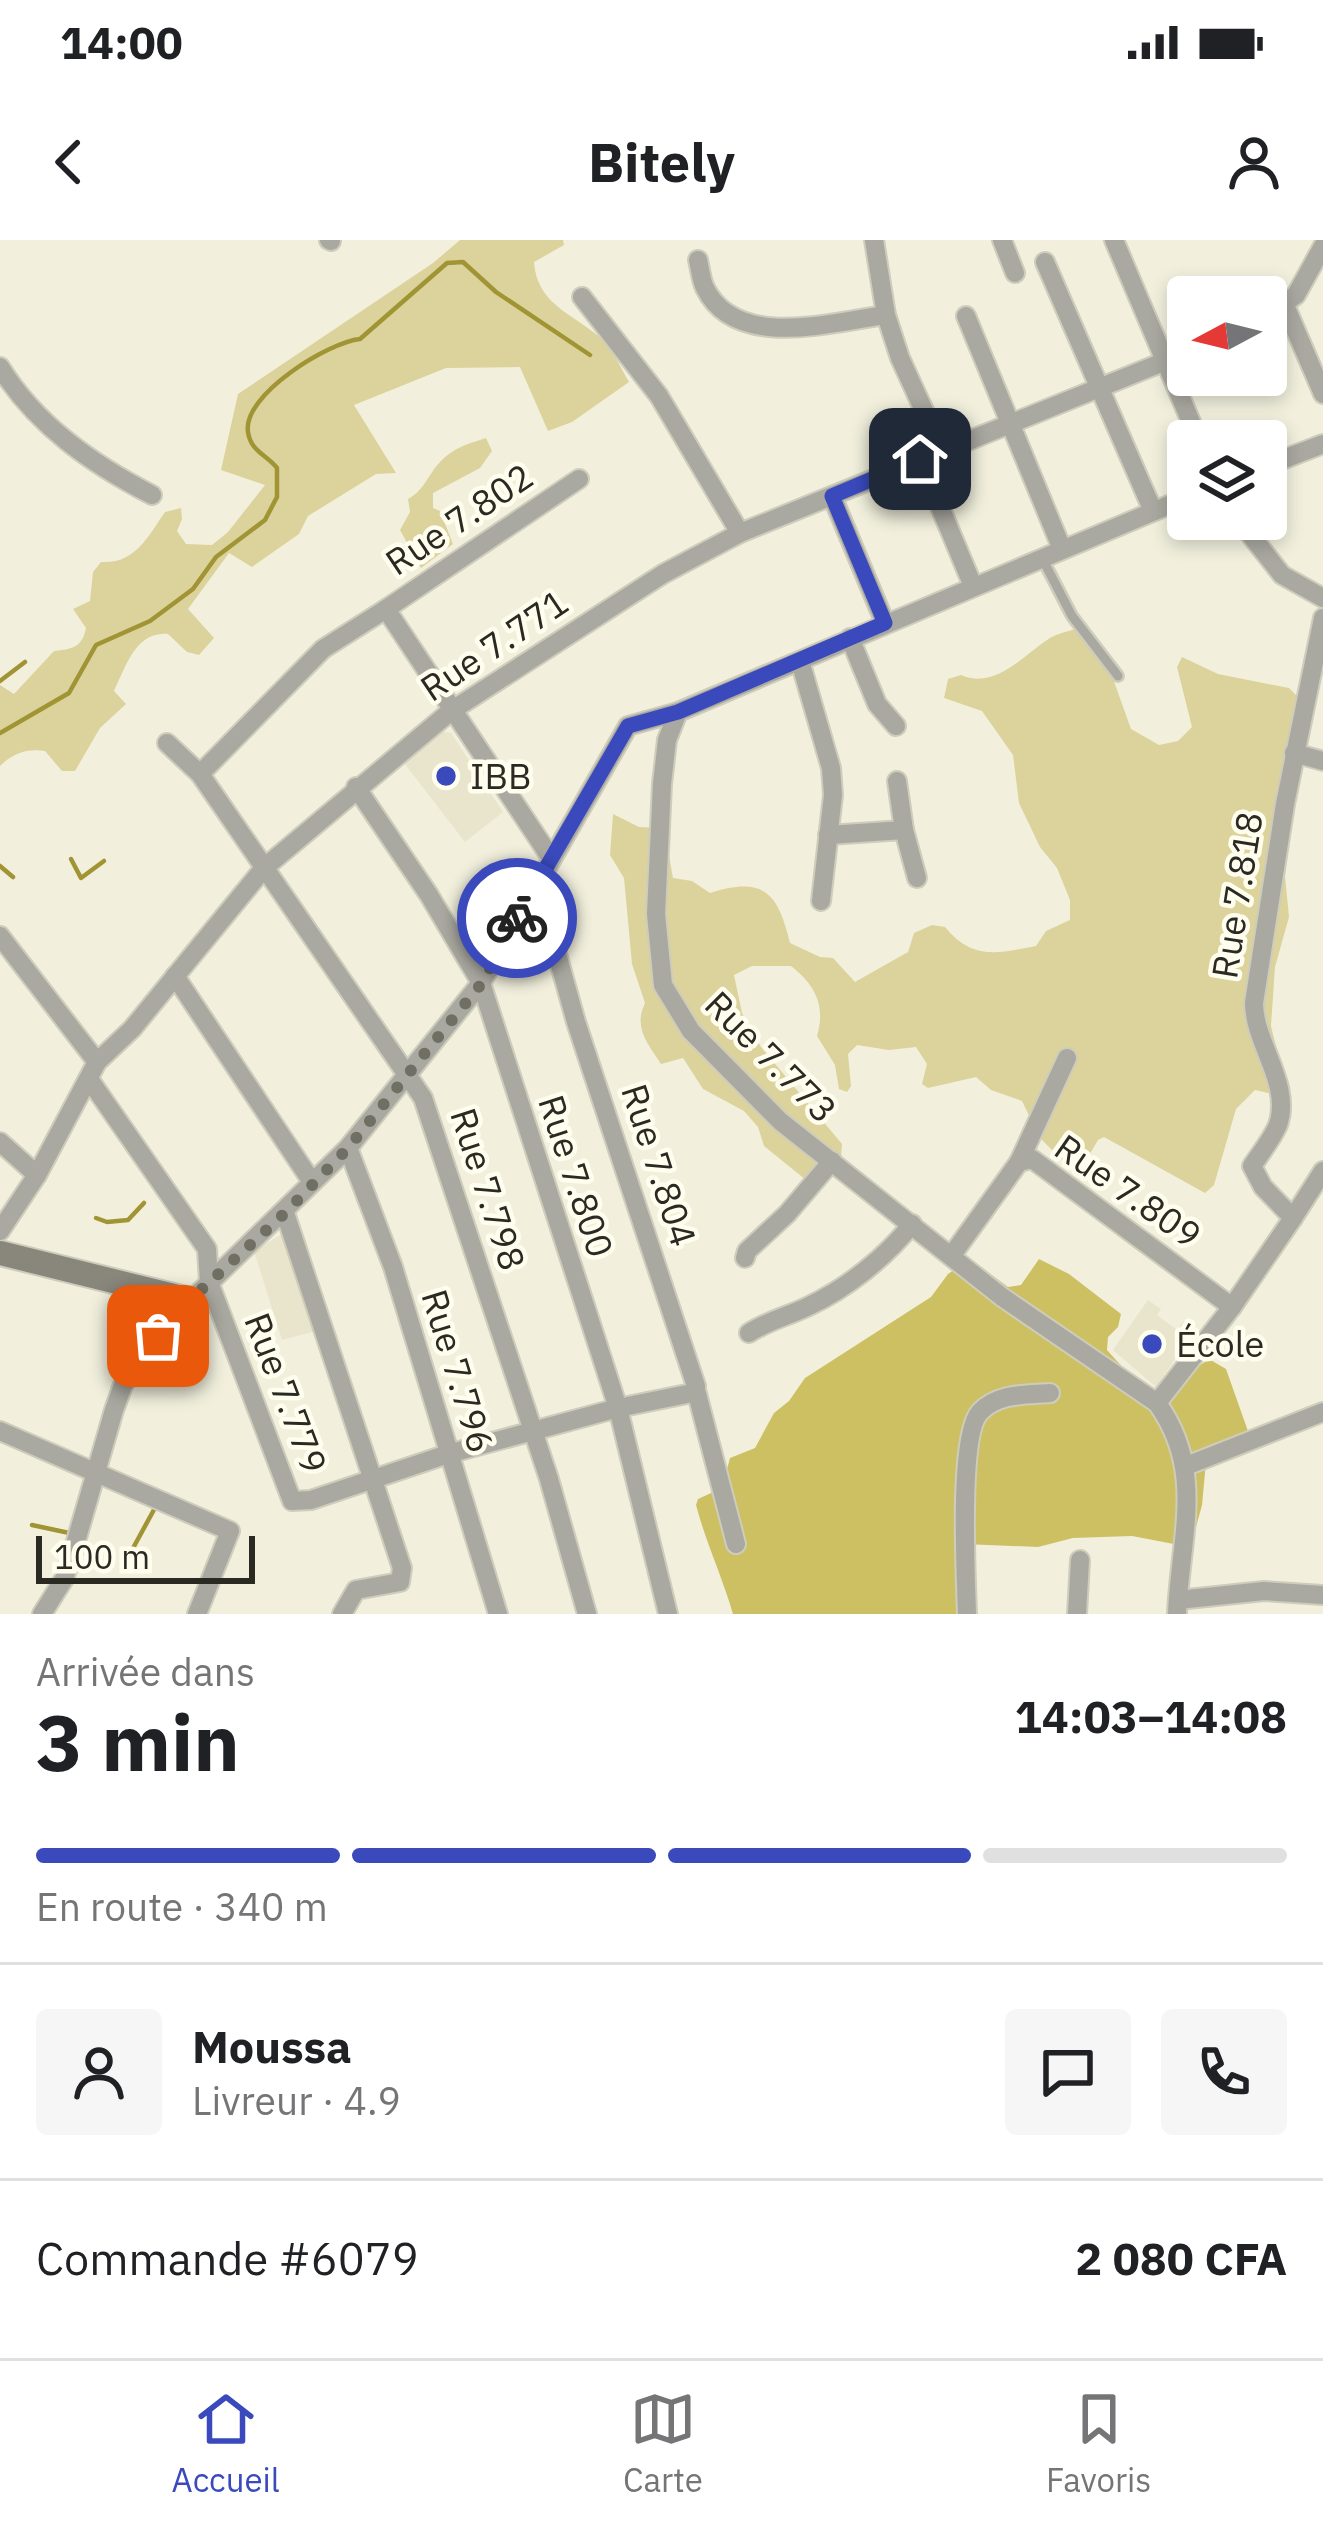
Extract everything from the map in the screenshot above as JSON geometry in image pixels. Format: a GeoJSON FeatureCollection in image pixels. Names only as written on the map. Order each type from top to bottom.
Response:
{"type":"FeatureCollection","features":[{"type":"Feature","properties":{"kind":"street"},"geometry":{"type":"LineString","coordinates":[[874,240],[886,315],[941,450]]}},
{"type":"Feature","properties":{"kind":"street"},"geometry":{"type":"LineString","coordinates":[[1002,240],[1015,273]]}},
{"type":"Feature","properties":{"kind":"street"},"geometry":{"type":"LineString","coordinates":[[1114,240],[1167,361]]}},
{"type":"Feature","properties":{"kind":"street"},"geometry":{"type":"LineString","coordinates":[[1287,302],[1296,295],[1323,246]]}},
{"type":"Feature","properties":{"kind":"street"},"geometry":{"type":"LineString","coordinates":[[698,260],[705,289],[746,324],[777,329],[886,315]]}},
{"type":"Feature","properties":{"kind":"street"},"geometry":{"type":"LineString","coordinates":[[1045,262],[1154,512]]}},
{"type":"Feature","properties":{"kind":"street"},"geometry":{"type":"LineString","coordinates":[[582,296],[659,396],[740,533]]}},
{"type":"Feature","properties":{"kind":"street"},"geometry":{"type":"LineString","coordinates":[[1287,311],[1323,394]]}},
{"type":"Feature","properties":{"kind":"street"},"geometry":{"type":"LineString","coordinates":[[966,316],[1062,549]]}},
{"type":"Feature","properties":{"kind":"street","name":"Rue 7.771"},"geometry":{"type":"LineString","coordinates":[[0,1232],[37,1175],[93,1070],[265,868],[451,711],[664,574],[740,533],[1167,361]]}},
{"type":"Feature","properties":{"kind":"street"},"geometry":{"type":"LineString","coordinates":[[0,367],[51,429],[94,463],[152,495]]}},
{"type":"Feature","properties":{"kind":"street"},"geometry":{"type":"LineString","coordinates":[[1287,458],[1323,444]]}},
{"type":"Feature","properties":{"kind":"street"},"geometry":{"type":"LineString","coordinates":[[920,459],[974,586]]}},
{"type":"Feature","properties":{"kind":"street","name":"Rue 7.802"},"geometry":{"type":"LineString","coordinates":[[551,858],[386,609],[446,564],[579,479]]}},
{"type":"Feature","properties":{"kind":"street"},"geometry":{"type":"LineString","coordinates":[[832,496],[885,623]]}},
{"type":"Feature","properties":{"kind":"street"},"geometry":{"type":"LineString","coordinates":[[42,1614],[64,1579],[123,1385],[142,1355],[200,1291],[348,1148],[482,983],[628,726],[678,712],[1167,506]]}},
{"type":"Feature","properties":{"kind":"street"},"geometry":{"type":"LineString","coordinates":[[1254,540],[1274,566],[1321,594]]}},
{"type":"Feature","properties":{"kind":"street"},"geometry":{"type":"LineString","coordinates":[[200,774],[323,649],[386,609]]}},
{"type":"Feature","properties":{"kind":"street","name":"Rue 7.818"},"geometry":{"type":"LineString","coordinates":[[1293,1217],[1263,1187],[1252,1166],[1278,1124],[1279,1113],[1278,1087],[1254,1020],[1254,1003],[1294,753],[1323,618]]}},
{"type":"Feature","properties":{"kind":"street"},"geometry":{"type":"LineString","coordinates":[[850,638],[877,704],[896,726]]}},
{"type":"Feature","properties":{"kind":"street"},"geometry":{"type":"LineString","coordinates":[[800,661],[831,768],[833,795],[821,901]]}},
{"type":"Feature","properties":{"kind":"street","name":"Rue 7.773"},"geometry":{"type":"LineString","coordinates":[[678,712],[667,740],[662,784],[656,914],[663,985],[682,1018],[716,1059],[780,1121],[1002,1297],[1157,1403],[1175,1428],[1189,1484],[1178,1607]]}},
{"type":"Feature","properties":{"kind":"street","name":"Rue 7.798"},"geometry":{"type":"LineString","coordinates":[[166,743],[200,774],[408,1073],[438,1137],[587,1614]]}},
{"type":"Feature","properties":{"kind":"street"},"geometry":{"type":"LineString","coordinates":[[1294,753],[1323,761]]}},
{"type":"Feature","properties":{"kind":"street"},"geometry":{"type":"LineString","coordinates":[[896,781],[917,878]]}},
{"type":"Feature","properties":{"kind":"street","name":"Rue 7.800"},"geometry":{"type":"LineString","coordinates":[[356,787],[482,983],[618,1408],[668,1614]]}},
{"type":"Feature","properties":{"kind":"street"},"geometry":{"type":"LineString","coordinates":[[828,836],[904,830]]}},
{"type":"Feature","properties":{"kind":"street","name":"Rue 7.804"},"geometry":{"type":"LineString","coordinates":[[537,882],[576,1022],[696,1390],[736,1544]]}},
{"type":"Feature","properties":{"kind":"street","name":"Rue 7.779"},"geometry":{"type":"LineString","coordinates":[[0,936],[93,1070],[207,1249],[200,1291],[292,1501],[311,1500],[448,1454],[618,1408]]}},
{"type":"Feature","properties":{"kind":"street"},"geometry":{"type":"LineString","coordinates":[[176,976],[312,1182]]}},
{"type":"Feature","properties":{"kind":"street"},"geometry":{"type":"LineString","coordinates":[[1019,1162],[1067,1058]]}},
{"type":"Feature","properties":{"kind":"street"},"geometry":{"type":"LineString","coordinates":[[0,1142],[37,1175]]}},
{"type":"Feature","properties":{"kind":"street","name":"Rue 7.796"},"geometry":{"type":"LineString","coordinates":[[348,1148],[392,1268],[498,1614]]}},
{"type":"Feature","properties":{"kind":"street","name":"Rue 7.809"},"geometry":{"type":"LineString","coordinates":[[952,1255],[1019,1162],[1032,1159],[1232,1307]]}},
{"type":"Feature","properties":{"kind":"street"},"geometry":{"type":"LineString","coordinates":[[745,1258],[832,1161]]}},
{"type":"Feature","properties":{"kind":"street"},"geometry":{"type":"LineString","coordinates":[[1157,1403],[1232,1307],[1323,1171]]}},
{"type":"Feature","properties":{"kind":"street"},"geometry":{"type":"LineString","coordinates":[[285,1213],[403,1576],[393,1586],[356,1590],[342,1614]]}},
{"type":"Feature","properties":{"kind":"street"},"geometry":{"type":"LineString","coordinates":[[749,1333],[806,1308],[863,1271],[912,1225]]}},
{"type":"Feature","properties":{"kind":"street"},"geometry":{"type":"LineString","coordinates":[[0,1252],[200,1291]]}},
{"type":"Feature","properties":{"kind":"street"},"geometry":{"type":"LineString","coordinates":[[618,1408],[696,1390]]}},
{"type":"Feature","properties":{"kind":"street"},"geometry":{"type":"LineString","coordinates":[[967,1614],[970,1431],[977,1414],[1006,1396],[1050,1393]]}},
{"type":"Feature","properties":{"kind":"street"},"geometry":{"type":"LineString","coordinates":[[1186,1466],[1323,1412]]}},
{"type":"Feature","properties":{"kind":"street"},"geometry":{"type":"LineString","coordinates":[[0,1431],[230,1531],[197,1614]]}},
{"type":"Feature","properties":{"kind":"street"},"geometry":{"type":"LineString","coordinates":[[1077,1614],[1080,1560]]}},
{"type":"Feature","properties":{"kind":"street"},"geometry":{"type":"LineString","coordinates":[[1178,1607],[1264,1592],[1323,1595]]}},
{"type":"Feature","properties":{"kind":"lane"},"geometry":{"type":"LineString","coordinates":[[1042,558],[1072,616],[1118,676]]}},
{"type":"Feature","properties":{"kind":"shaded area"},"geometry":{"type":"Polygon","coordinates":[[[460,240],[563,240],[564,245],[534,262],[542,289],[607,344],[629,382],[572,422],[548,431],[520,367],[446,368],[354,405],[396,473],[376,474],[308,516],[299,534],[252,567],[229,553],[188,609],[214,638],[199,655],[187,652],[168,634],[140,644],[114,691],[126,704],[100,728],[75,771],[62,771],[45,751],[38,750],[21,752],[0,766],[0,685],[14,694],[54,651],[79,644],[86,628],[73,609],[90,601],[93,572],[101,562],[131,554],[165,512],[181,508],[177,531],[186,544],[212,545],[265,485],[221,470],[238,394],[460,240]]]}},
{"type":"Feature","properties":{"kind":"shaded area"},"geometry":{"type":"Polygon","coordinates":[[[486,438],[492,451],[480,468],[433,493],[433,508],[440,511],[453,544],[421,568],[400,530],[410,512],[408,499],[446,456],[486,438]]]}},
{"type":"Feature","properties":{"kind":"shaded area"},"geometry":{"type":"Polygon","coordinates":[[[1079,628],[1102,648],[1131,729],[1159,745],[1178,741],[1192,727],[1177,667],[1182,657],[1218,674],[1289,688],[1298,697],[1285,876],[1289,917],[1275,967],[1271,1026],[1280,1063],[1274,1089],[1268,1093],[1255,1090],[1236,1109],[1214,1185],[1205,1193],[1104,1137],[1088,1157],[1064,1162],[1040,1138],[1022,1101],[991,1090],[976,1077],[928,1088],[922,1084],[927,1064],[916,1047],[889,1050],[857,1045],[848,1054],[851,1086],[847,1092],[839,1089],[835,1065],[817,1036],[819,1005],[812,988],[791,966],[752,966],[734,975],[742,1013],[761,1047],[842,1144],[841,1156],[812,1183],[764,1146],[758,1127],[744,1111],[703,1089],[683,1058],[661,1064],[647,1042],[641,1028],[645,1003],[632,964],[624,878],[610,855],[613,814],[639,827],[664,828],[673,878],[692,881],[710,893],[744,887],[766,893],[780,912],[790,943],[833,958],[855,982],[908,952],[914,933],[932,925],[945,927],[976,950],[1036,946],[1046,931],[1070,920],[1070,900],[1019,803],[1013,755],[982,711],[944,698],[948,679],[997,674],[1050,638],[1079,628]]]}},
{"type":"Feature","properties":{"kind":"shaded area","name":"IBB"},"geometry":{"type":"Polygon","coordinates":[[[437,731],[451,733],[503,812],[465,842],[401,759],[437,731]]]}},
{"type":"Feature","properties":{"kind":"shaded area"},"geometry":{"type":"Polygon","coordinates":[[[282,1234],[316,1331],[282,1340],[254,1251],[282,1234]]]}},
{"type":"Feature","properties":{"kind":"shaded area"},"geometry":{"type":"Polygon","coordinates":[[[970,1259],[1008,1287],[1021,1285],[1039,1259],[1069,1274],[1121,1314],[1118,1327],[1108,1337],[1107,1350],[1125,1370],[1159,1394],[1209,1359],[1226,1369],[1249,1434],[1207,1451],[1202,1505],[1192,1542],[1179,1545],[1132,1536],[1073,1538],[1038,1547],[963,1544],[960,1614],[733,1614],[700,1519],[698,1499],[722,1488],[730,1458],[755,1448],[774,1413],[805,1378],[931,1297],[948,1274],[970,1259]]]}},
{"type":"Feature","properties":{"kind":"shaded area","name":"École"},"geometry":{"type":"Polygon","coordinates":[[[1148,1300],[1161,1309],[1157,1315],[1178,1330],[1183,1321],[1187,1323],[1182,1332],[1190,1337],[1156,1387],[1113,1350],[1148,1300]]]}},
{"type":"Feature","properties":{"kind":"waterway"},"geometry":{"type":"LineString","coordinates":[[0,733],[69,693],[96,645],[150,621],[193,589],[216,557],[265,520],[277,497],[277,468],[256,448],[248,432],[259,402],[309,360],[360,339],[447,263],[463,262],[496,292],[590,355]]}},
{"type":"Feature","properties":{"kind":"waterway"},"geometry":{"type":"LineString","coordinates":[[0,681],[25,662]]}},
{"type":"Feature","properties":{"kind":"waterway"},"geometry":{"type":"LineString","coordinates":[[71,859],[81,878],[104,861]]}},
{"type":"Feature","properties":{"kind":"waterway"},"geometry":{"type":"LineString","coordinates":[[0,866],[13,877]]}},
{"type":"Feature","properties":{"kind":"waterway"},"geometry":{"type":"LineString","coordinates":[[96,1218],[128,1220],[144,1203]]}},
{"type":"Feature","properties":{"kind":"waterway"},"geometry":{"type":"LineString","coordinates":[[132,1550],[156,1506]]}},
{"type":"Feature","properties":{"kind":"waterway"},"geometry":{"type":"LineString","coordinates":[[32,1525],[74,1534]]}},
{"type":"Feature","properties":{"kind":"way so far"},"geometry":{"type":"LineString","coordinates":[[158,1336],[348,1148],[482,983],[517,918]]}},
{"type":"Feature","properties":{"kind":"place","name":"IBB"},"geometry":{"type":"Point","coordinates":[446,776]}},
{"type":"Feature","properties":{"kind":"place","name":"École"},"geometry":{"type":"Point","coordinates":[1152,1344]}},
{"type":"Feature","properties":{"kind":"route"},"geometry":{"type":"LineString","coordinates":[[517,918],[628,726],[678,712],[885,623],[832,496],[920,459]]}}]}
